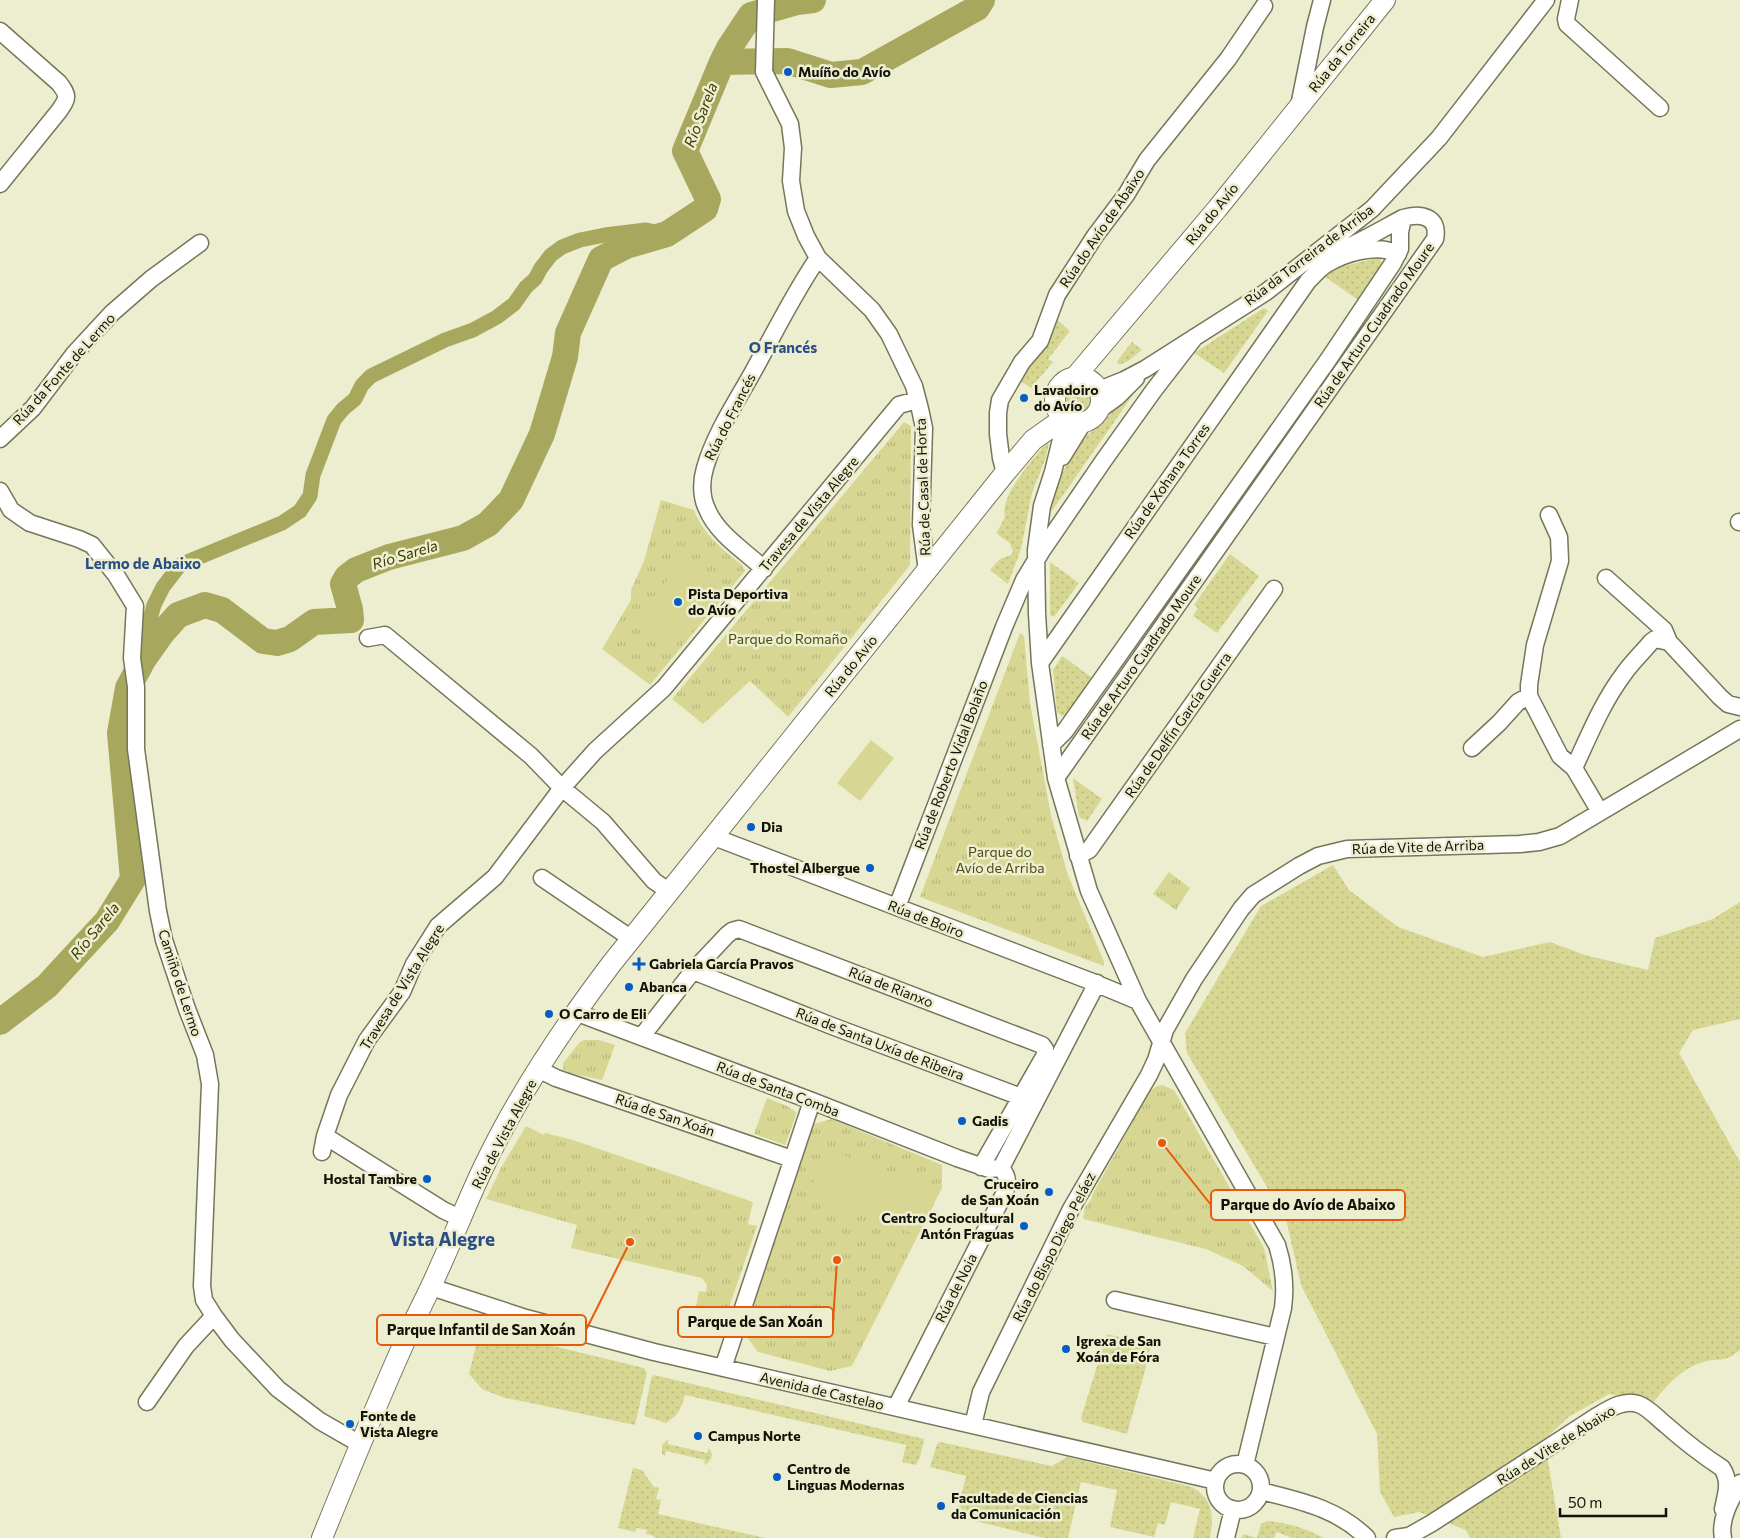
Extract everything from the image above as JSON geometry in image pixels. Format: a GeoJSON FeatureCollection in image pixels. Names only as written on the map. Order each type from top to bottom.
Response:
{"type":"FeatureCollection","features":[{"type":"Feature","properties":{"kind":"main road","name":"Rúa da Torreira"},"geometry":{"type":"LineString","coordinates":[[1299,106],[1385,0]]}},
{"type":"Feature","properties":{"kind":"main road","name":"Rúa do Avío"},"geometry":{"type":"LineString","coordinates":[[1089,383],[1124,321],[1299,106]]}},
{"type":"Feature","properties":{"kind":"main road"},"geometry":{"type":"LineString","coordinates":[[1065,381],[1089,383],[1101,401],[1099,410],[1089,420],[1067,415],[1056,394],[1059,387],[1065,381]]}},
{"type":"Feature","properties":{"kind":"main road","name":"Rúa do Avío"},"geometry":{"type":"LineString","coordinates":[[670,892],[1005,473],[1033,440],[1067,415]]}},
{"type":"Feature","properties":{"kind":"main road","name":"Rúa de Vista Alegre"},"geometry":{"type":"LineString","coordinates":[[322,1538],[360,1444],[409,1332],[462,1219],[486,1162],[509,1118],[575,1012],[670,892]]}},
{"type":"Feature","properties":{"kind":"street","name":"Rúa de Casal de Horta"},"geometry":{"type":"LineString","coordinates":[[766,0],[765,74],[790,124],[793,148],[791,181],[794,203],[806,236],[818,258],[878,316],[902,359],[918,400],[924,428],[922,525],[927,571]]}},
{"type":"Feature","properties":{"kind":"street"},"geometry":{"type":"LineString","coordinates":[[1299,106],[1322,0]]}},
{"type":"Feature","properties":{"kind":"street","name":"Rúa da Torreira de Arriba"},"geometry":{"type":"LineString","coordinates":[[1089,383],[1124,380],[1147,368],[1266,292],[1372,209],[1439,138],[1546,0]]}},
{"type":"Feature","properties":{"kind":"street"},"geometry":{"type":"LineString","coordinates":[[1570,0],[1566,19],[1567,24],[1660,108]]}},
{"type":"Feature","properties":{"kind":"street","name":"Rúa do Avío de Abaixo"},"geometry":{"type":"LineString","coordinates":[[1005,473],[1000,458],[998,434],[1000,400],[1022,362],[1040,341],[1057,295],[1095,236],[1126,195],[1147,160],[1228,59],[1264,6]]}},
{"type":"Feature","properties":{"kind":"street"},"geometry":{"type":"LineString","coordinates":[[0,31],[59,83],[65,91],[66,100],[0,184]]}},
{"type":"Feature","properties":{"kind":"street","name":"Rúa de Arturo Cuadrado Moure"},"geometry":{"type":"LineString","coordinates":[[1051,745],[1065,731],[1328,360],[1398,254],[1401,245],[1400,232],[1403,218],[1416,215],[1428,219],[1435,231],[1434,239],[1056,778]]}},
{"type":"Feature","properties":{"kind":"street"},"geometry":{"type":"LineString","coordinates":[[1308,282],[1305,262],[1334,253],[1403,218]]}},
{"type":"Feature","properties":{"kind":"street","name":"Rúa da Fonte de Lermo"},"geometry":{"type":"LineString","coordinates":[[0,440],[33,408],[74,354],[112,313],[151,279],[200,243]]}},
{"type":"Feature","properties":{"kind":"street","name":"Rúa de Xohana Torres"},"geometry":{"type":"LineString","coordinates":[[1040,663],[1308,282],[1323,266],[1340,257],[1365,251],[1385,250],[1398,254]]}},
{"type":"Feature","properties":{"kind":"street","name":"Rúa do Francés"},"geometry":{"type":"LineString","coordinates":[[764,569],[715,523],[706,509],[702,484],[705,468],[718,436],[795,295],[818,258]]}},
{"type":"Feature","properties":{"kind":"street"},"geometry":{"type":"LineString","coordinates":[[1266,292],[1295,299]]}},
{"type":"Feature","properties":{"kind":"street","name":"Rúa de Roberto Vidal Bolaño"},"geometry":{"type":"LineString","coordinates":[[896,907],[1024,580],[1064,518],[1154,390],[1195,337]]}},
{"type":"Feature","properties":{"kind":"street"},"geometry":{"type":"LineString","coordinates":[[1147,368],[1155,370],[1158,376],[1154,390]]}},
{"type":"Feature","properties":{"kind":"street","name":"Rúa da Torreira de Arriba"},"geometry":{"type":"LineString","coordinates":[[1099,410],[1117,397],[1147,368]]}},
{"type":"Feature","properties":{"kind":"street","name":"Travesa de Vista Alegre"},"geometry":{"type":"LineString","coordinates":[[322,1152],[325,1136],[339,1094],[367,1040],[402,992],[414,964],[438,926],[495,877],[562,788],[594,751],[664,688],[899,405],[918,400]]}},
{"type":"Feature","properties":{"kind":"street"},"geometry":{"type":"LineString","coordinates":[[1067,415],[1038,527],[1037,614],[1040,663],[1056,778],[1089,891],[1102,924],[1138,1001],[1277,1245],[1284,1269],[1285,1283],[1282,1308],[1245,1465]]}},
{"type":"Feature","properties":{"kind":"street","name":"Camiño de Lermo"},"geometry":{"type":"LineString","coordinates":[[0,491],[11,510],[30,523],[92,545],[100,553],[135,606],[132,658],[136,687],[136,749],[158,911],[164,940],[188,1013],[205,1055],[209,1074],[202,1286],[204,1300],[232,1340],[278,1389],[320,1421],[360,1444]]}},
{"type":"Feature","properties":{"kind":"street"},"geometry":{"type":"LineString","coordinates":[[1548,515],[1559,537],[1560,561],[1535,645],[1529,696],[1560,756],[1574,768],[1600,812]]}},
{"type":"Feature","properties":{"kind":"street"},"geometry":{"type":"LineString","coordinates":[[1606,578],[1664,630],[1669,642],[1720,697],[1728,704],[1740,707]]}},
{"type":"Feature","properties":{"kind":"street","name":"Rúa de Delfín García Guerra"},"geometry":{"type":"LineString","coordinates":[[1078,856],[1089,850],[1274,589]]}},
{"type":"Feature","properties":{"kind":"street"},"geometry":{"type":"LineString","coordinates":[[1006,622],[1020,615],[1037,614]]}},
{"type":"Feature","properties":{"kind":"street"},"geometry":{"type":"LineString","coordinates":[[368,638],[385,635],[531,756],[562,788],[603,822],[654,881],[670,892]]}},
{"type":"Feature","properties":{"kind":"street"},"geometry":{"type":"LineString","coordinates":[[1574,768],[1596,720],[1624,674],[1655,639],[1669,642]]}},
{"type":"Feature","properties":{"kind":"street"},"geometry":{"type":"LineString","coordinates":[[1472,748],[1500,723],[1518,702],[1529,696]]}},
{"type":"Feature","properties":{"kind":"street","name":"Rúa de Vite de Arriba"},"geometry":{"type":"LineString","coordinates":[[1162,1044],[1165,1030],[1194,979],[1241,909],[1265,887],[1311,859],[1347,849],[1501,845],[1539,842],[1560,836],[1740,729]]}},
{"type":"Feature","properties":{"kind":"street","name":"Rúa de Boiro"},"geometry":{"type":"LineString","coordinates":[[714,838],[1097,983],[1138,1001]]}},
{"type":"Feature","properties":{"kind":"street"},"geometry":{"type":"LineString","coordinates":[[542,878],[632,939]]}},
{"type":"Feature","properties":{"kind":"street","name":"Rúa de Rianxo"},"geometry":{"type":"LineString","coordinates":[[693,971],[726,935],[732,931],[740,929],[760,936],[1042,1045],[1046,1052],[1021,1097]]}},
{"type":"Feature","properties":{"kind":"street"},"geometry":{"type":"LineString","coordinates":[[642,1036],[693,971]]}},
{"type":"Feature","properties":{"kind":"street","name":"Rúa de Santa Uxía de Ribeira"},"geometry":{"type":"LineString","coordinates":[[693,971],[1021,1097]]}},
{"type":"Feature","properties":{"kind":"street"},"geometry":{"type":"LineString","coordinates":[[1021,1097],[981,1167],[988,1169],[1000,1168],[1097,983]]}},
{"type":"Feature","properties":{"kind":"street","name":"Rúa de Santa Comba"},"geometry":{"type":"LineString","coordinates":[[575,1012],[981,1167]]}},
{"type":"Feature","properties":{"kind":"street","name":"Rúa do Bispo Diego Peláez"},"geometry":{"type":"LineString","coordinates":[[973,1425],[981,1392],[1071,1209],[1149,1075],[1162,1044]]}},
{"type":"Feature","properties":{"kind":"street","name":"Rúa de San Xoán"},"geometry":{"type":"LineString","coordinates":[[538,1069],[556,1078],[792,1159]]}},
{"type":"Feature","properties":{"kind":"street"},"geometry":{"type":"LineString","coordinates":[[1149,1075],[1170,1074],[1182,1080]]}},
{"type":"Feature","properties":{"kind":"street"},"geometry":{"type":"LineString","coordinates":[[722,1368],[812,1101]]}},
{"type":"Feature","properties":{"kind":"street"},"geometry":{"type":"LineString","coordinates":[[325,1136],[446,1212],[462,1219]]}},
{"type":"Feature","properties":{"kind":"street","name":"Rúa de Noia"},"geometry":{"type":"LineString","coordinates":[[896,1408],[1004,1194],[1007,1178],[1000,1168]]}},
{"type":"Feature","properties":{"kind":"street","name":"Avenida de Castelao"},"geometry":{"type":"LineString","coordinates":[[431,1287],[526,1318],[654,1352],[1216,1481]]}},
{"type":"Feature","properties":{"kind":"street"},"geometry":{"type":"LineString","coordinates":[[1115,1300],[1275,1337]]}},
{"type":"Feature","properties":{"kind":"street"},"geometry":{"type":"LineString","coordinates":[[147,1402],[186,1346],[214,1316]]}},
{"type":"Feature","properties":{"kind":"street","name":"Rúa de Vite de Abaixo"},"geometry":{"type":"LineString","coordinates":[[1395,1538],[1409,1536],[1456,1508],[1597,1416],[1621,1404],[1629,1403],[1646,1408],[1722,1468],[1728,1481],[1723,1509],[1726,1512]]}},
{"type":"Feature","properties":{"kind":"street"},"geometry":{"type":"LineString","coordinates":[[1230,1465],[1245,1465],[1251,1468],[1259,1478],[1261,1490],[1254,1504],[1248,1508],[1233,1509],[1224,1505],[1217,1496],[1216,1481],[1219,1474],[1230,1465]]}},
{"type":"Feature","properties":{"kind":"street","name":"Rúa de Vite de Abaixo"},"geometry":{"type":"LineString","coordinates":[[1723,1538],[1722,1527],[1726,1512],[1740,1483]]}},
{"type":"Feature","properties":{"kind":"street"},"geometry":{"type":"LineString","coordinates":[[1261,1490],[1329,1510],[1351,1523],[1367,1538]]}},
{"type":"Feature","properties":{"kind":"street"},"geometry":{"type":"LineString","coordinates":[[1226,1538],[1233,1509]]}},
{"type":"Feature","properties":{"kind":"green space"},"geometry":{"type":"Polygon","coordinates":[[[1376,258],[1380,259],[1382,264],[1358,300],[1324,276],[1332,269],[1376,258]]]}},
{"type":"Feature","properties":{"kind":"green space"},"geometry":{"type":"Polygon","coordinates":[[[1264,308],[1268,311],[1224,373],[1194,353],[1264,308]]]}},
{"type":"Feature","properties":{"kind":"green space"},"geometry":{"type":"Polygon","coordinates":[[[1055,318],[1070,331],[1048,359],[1053,362],[1031,388],[1019,380],[1040,355],[1055,318]]]}},
{"type":"Feature","properties":{"kind":"green space"},"geometry":{"type":"Polygon","coordinates":[[[1132,342],[1142,350],[1128,361],[1119,365],[1118,360],[1132,342]]]}},
{"type":"Feature","properties":{"kind":"green space"},"geometry":{"type":"Polygon","coordinates":[[[1143,379],[1052,511],[1049,504],[1052,494],[1082,439],[1100,425],[1143,379]]]}},
{"type":"Feature","properties":{"kind":"green space"},"geometry":{"type":"Polygon","coordinates":[[[1077,385],[1087,390],[1092,400],[1087,410],[1077,415],[1067,410],[1062,400],[1067,390],[1077,385]]]}},
{"type":"Feature","properties":{"kind":"green space","name":"Parque do Romaño"},"geometry":{"type":"Polygon","coordinates":[[[904,422],[911,426],[910,565],[788,717],[750,681],[703,724],[672,699],[904,422]]]}},
{"type":"Feature","properties":{"kind":"green space"},"geometry":{"type":"Polygon","coordinates":[[[1049,442],[1046,457],[1032,493],[1021,549],[1008,584],[990,570],[1000,559],[1011,555],[1013,552],[1010,543],[997,534],[997,532],[1005,517],[1007,498],[1012,488],[1026,467],[1049,442]]]}},
{"type":"Feature","properties":{"kind":"green space","name":"Parque do Romaño"},"geometry":{"type":"Polygon","coordinates":[[[661,500],[694,510],[708,534],[720,547],[742,565],[745,571],[650,685],[602,649],[631,600],[631,590],[644,561],[661,500]]]}},
{"type":"Feature","properties":{"kind":"green space"},"geometry":{"type":"Polygon","coordinates":[[[1230,554],[1259,576],[1217,633],[1193,616],[1198,608],[1194,605],[1230,554]]]}},
{"type":"Feature","properties":{"kind":"green space","name":"Pista Deportiva do Avío"},"geometry":{"type":"Polygon","coordinates":[[[687,556],[722,585],[670,649],[634,620],[687,556]]]}},
{"type":"Feature","properties":{"kind":"green space"},"geometry":{"type":"Polygon","coordinates":[[[1050,562],[1079,583],[1054,617],[1050,615],[1050,562]]]}},
{"type":"Feature","properties":{"kind":"green space","name":"Parque do Avío de Arriba"},"geometry":{"type":"Polygon","coordinates":[[[1020,633],[1024,636],[1030,703],[1051,815],[1068,875],[1104,966],[920,897],[1020,633]]]}},
{"type":"Feature","properties":{"kind":"green space"},"geometry":{"type":"Polygon","coordinates":[[[1062,656],[1094,679],[1070,713],[1062,716],[1057,712],[1053,670],[1062,656]]]}},
{"type":"Feature","properties":{"kind":"green space"},"geometry":{"type":"Polygon","coordinates":[[[871,740],[894,758],[860,801],[837,783],[871,740]]]}},
{"type":"Feature","properties":{"kind":"green space"},"geometry":{"type":"Polygon","coordinates":[[[1073,778],[1102,799],[1087,821],[1079,817],[1073,778]]]}},
{"type":"Feature","properties":{"kind":"green space"},"geometry":{"type":"Polygon","coordinates":[[[1333,865],[1349,890],[1398,927],[1483,957],[1550,942],[1585,955],[1648,970],[1655,938],[1713,919],[1740,902],[1740,1019],[1693,1030],[1679,1053],[1740,1162],[1740,1350],[1726,1359],[1703,1362],[1689,1368],[1670,1383],[1654,1402],[1609,1394],[1570,1416],[1550,1434],[1548,1461],[1561,1538],[1470,1538],[1466,1530],[1419,1512],[1394,1517],[1380,1492],[1377,1434],[1301,1285],[1286,1219],[1187,1053],[1185,1033],[1261,906],[1333,865]]]}},
{"type":"Feature","properties":{"kind":"green space"},"geometry":{"type":"Polygon","coordinates":[[[1169,872],[1190,888],[1176,910],[1153,894],[1169,872]]]}},
{"type":"Feature","properties":{"kind":"green space"},"geometry":{"type":"Polygon","coordinates":[[[584,1040],[599,1040],[615,1045],[602,1080],[570,1073],[563,1069],[563,1063],[580,1042],[584,1040]]]}},
{"type":"Feature","properties":{"kind":"green space"},"geometry":{"type":"Polygon","coordinates":[[[1162,1085],[1174,1090],[1264,1248],[1273,1291],[1243,1266],[1206,1249],[1083,1219],[1085,1207],[1091,1200],[1092,1195],[1150,1091],[1162,1085]]]}},
{"type":"Feature","properties":{"kind":"green space"},"geometry":{"type":"Polygon","coordinates":[[[767,1098],[796,1112],[785,1145],[754,1134],[767,1098]]]}},
{"type":"Feature","properties":{"kind":"green space"},"geometry":{"type":"Polygon","coordinates":[[[831,1119],[942,1165],[942,1188],[852,1366],[830,1371],[758,1352],[743,1332],[814,1124],[831,1119]]]}},
{"type":"Feature","properties":{"kind":"green space"},"geometry":{"type":"Polygon","coordinates":[[[526,1126],[544,1135],[545,1133],[573,1140],[753,1202],[748,1224],[757,1226],[723,1325],[699,1333],[684,1329],[688,1311],[695,1312],[699,1291],[706,1292],[707,1285],[702,1278],[571,1248],[577,1225],[486,1199],[501,1168],[526,1126]]]}},
{"type":"Feature","properties":{"kind":"green space"},"geometry":{"type":"Polygon","coordinates":[[[825,1149],[898,1175],[900,1171],[930,1181],[912,1233],[808,1197],[825,1149]]]}},
{"type":"Feature","properties":{"kind":"green space"},"geometry":{"type":"Polygon","coordinates":[[[463,1324],[644,1368],[647,1373],[635,1425],[502,1397],[482,1389],[469,1374],[476,1345],[454,1340],[463,1324]]]}},
{"type":"Feature","properties":{"kind":"green space"},"geometry":{"type":"Polygon","coordinates":[[[1107,1334],[1151,1345],[1127,1434],[1083,1422],[1081,1418],[1107,1334]]]}},
{"type":"Feature","properties":{"kind":"green space"},"geometry":{"type":"Polygon","coordinates":[[[654,1375],[924,1439],[920,1457],[916,1465],[902,1462],[906,1445],[685,1395],[679,1411],[666,1423],[644,1416],[651,1378],[654,1375]]]}},
{"type":"Feature","properties":{"kind":"green space"},"geometry":{"type":"Polygon","coordinates":[[[668,1439],[668,1444],[707,1453],[709,1448],[711,1458],[704,1465],[705,1460],[666,1451],[665,1456],[662,1454],[662,1445],[668,1439]]]}},
{"type":"Feature","properties":{"kind":"green space"},"geometry":{"type":"Polygon","coordinates":[[[940,1442],[1052,1466],[1067,1457],[1192,1487],[1208,1503],[1212,1515],[1210,1538],[1193,1538],[1200,1509],[1171,1502],[1165,1525],[1158,1523],[1154,1537],[1110,1527],[1117,1490],[1081,1482],[1068,1538],[1044,1538],[956,1516],[966,1476],[930,1467],[937,1444],[940,1442]]]}},
{"type":"Feature","properties":{"kind":"green space"},"geometry":{"type":"Polygon","coordinates":[[[633,1468],[642,1470],[654,1487],[659,1488],[656,1499],[661,1500],[658,1514],[765,1538],[654,1538],[654,1536],[646,1534],[647,1530],[637,1528],[635,1532],[618,1528],[633,1468]]]}},
{"type":"Feature","properties":{"kind":"green space"},"geometry":{"type":"Polygon","coordinates":[[[1267,1521],[1297,1526],[1324,1538],[1292,1538],[1277,1532],[1274,1538],[1257,1538],[1261,1524],[1267,1521]]]}},
{"type":"Feature","properties":{"kind":"green space"},"geometry":{"type":"Polygon","coordinates":[[[1244,1534],[1257,1538],[1241,1538],[1244,1534]]]}},
{"type":"Feature","properties":{"kind":"waterway","name":"Río Sarela"},"geometry":{"type":"LineString","coordinates":[[722,62],[751,15],[797,2],[813,0]]}},
{"type":"Feature","properties":{"kind":"waterway","name":"Río Sarela"},"geometry":{"type":"LineString","coordinates":[[0,1022],[47,986],[107,921],[133,879],[120,733],[128,688],[143,660],[162,633],[178,615],[205,605],[222,610],[263,641],[277,643],[290,639],[314,622],[351,620],[343,584],[347,577],[356,570],[389,557],[463,538],[488,524],[511,500],[542,434],[565,357],[568,333],[601,259],[626,246],[667,234],[705,209],[708,199],[685,151],[722,62],[787,61],[831,75],[862,72],[977,8],[982,0]]}},
{"type":"Feature","properties":{"kind":"waterway"},"geometry":{"type":"LineString","coordinates":[[143,660],[141,651],[154,605],[163,587],[180,565],[282,523],[300,511],[310,496],[313,475],[334,420],[355,399],[362,385],[371,376],[445,340],[473,330],[497,317],[514,304],[526,287],[535,279],[551,255],[562,247],[580,240],[605,235],[646,230],[667,234]]}},
{"type":"Feature","properties":{"kind":"place","name":"Muíño do Avío"},"geometry":{"type":"Point","coordinates":[788,72]}},
{"type":"Feature","properties":{"kind":"place","name":"Lavadoiro do Avío"},"geometry":{"type":"Point","coordinates":[1024,398]}},
{"type":"Feature","properties":{"kind":"place","name":"Pista Deportiva do Avío"},"geometry":{"type":"Point","coordinates":[678,602]}},
{"type":"Feature","properties":{"kind":"place","name":"Dia"},"geometry":{"type":"Point","coordinates":[751,827]}},
{"type":"Feature","properties":{"kind":"place","name":"Thostel Albergue"},"geometry":{"type":"Point","coordinates":[870,868]}},
{"type":"Feature","properties":{"kind":"place","name":"Gabriela García Pravos"},"geometry":{"type":"Point","coordinates":[639,964]}},
{"type":"Feature","properties":{"kind":"place","name":"Abanca"},"geometry":{"type":"Point","coordinates":[629,987]}},
{"type":"Feature","properties":{"kind":"place","name":"O Carro de Eli"},"geometry":{"type":"Point","coordinates":[549,1014]}},
{"type":"Feature","properties":{"kind":"place","name":"Gadis"},"geometry":{"type":"Point","coordinates":[962,1121]}},
{"type":"Feature","properties":{"kind":"place","name":"Parque do Avío de Abaixo"},"geometry":{"type":"Point","coordinates":[1162,1143]}},
{"type":"Feature","properties":{"kind":"place","name":"Hostal Tambre"},"geometry":{"type":"Point","coordinates":[427,1179]}},
{"type":"Feature","properties":{"kind":"place","name":"Cruceiro de San Xoán"},"geometry":{"type":"Point","coordinates":[1049,1192]}},
{"type":"Feature","properties":{"kind":"place","name":"Centro Sociocultural Antón Fraguas"},"geometry":{"type":"Point","coordinates":[1024,1226]}},
{"type":"Feature","properties":{"kind":"place","name":"Parque Infantil de San Xoán"},"geometry":{"type":"Point","coordinates":[630,1242]}},
{"type":"Feature","properties":{"kind":"place","name":"Parque de San Xoán"},"geometry":{"type":"Point","coordinates":[837,1260]}},
{"type":"Feature","properties":{"kind":"place","name":"Igrexa de San Xoán de Fóra"},"geometry":{"type":"Point","coordinates":[1066,1349]}},
{"type":"Feature","properties":{"kind":"place","name":"Fonte de Vista Alegre"},"geometry":{"type":"Point","coordinates":[350,1424]}},
{"type":"Feature","properties":{"kind":"place","name":"Campus Norte"},"geometry":{"type":"Point","coordinates":[698,1436]}},
{"type":"Feature","properties":{"kind":"place","name":"Centro de Linguas Modernas"},"geometry":{"type":"Point","coordinates":[777,1477]}},
{"type":"Feature","properties":{"kind":"place","name":"Facultade de Ciencias da Comunicación"},"geometry":{"type":"Point","coordinates":[941,1506]}},
{"type":"Feature","properties":{"kind":"district","name":"O Francés"},"geometry":{"type":"Point","coordinates":[783,348]}},
{"type":"Feature","properties":{"kind":"district","name":"Lermo de Abaixo"},"geometry":{"type":"Point","coordinates":[143,564]}},
{"type":"Feature","properties":{"kind":"district","name":"Vista Alegre"},"geometry":{"type":"Point","coordinates":[442,1239]}}]}
